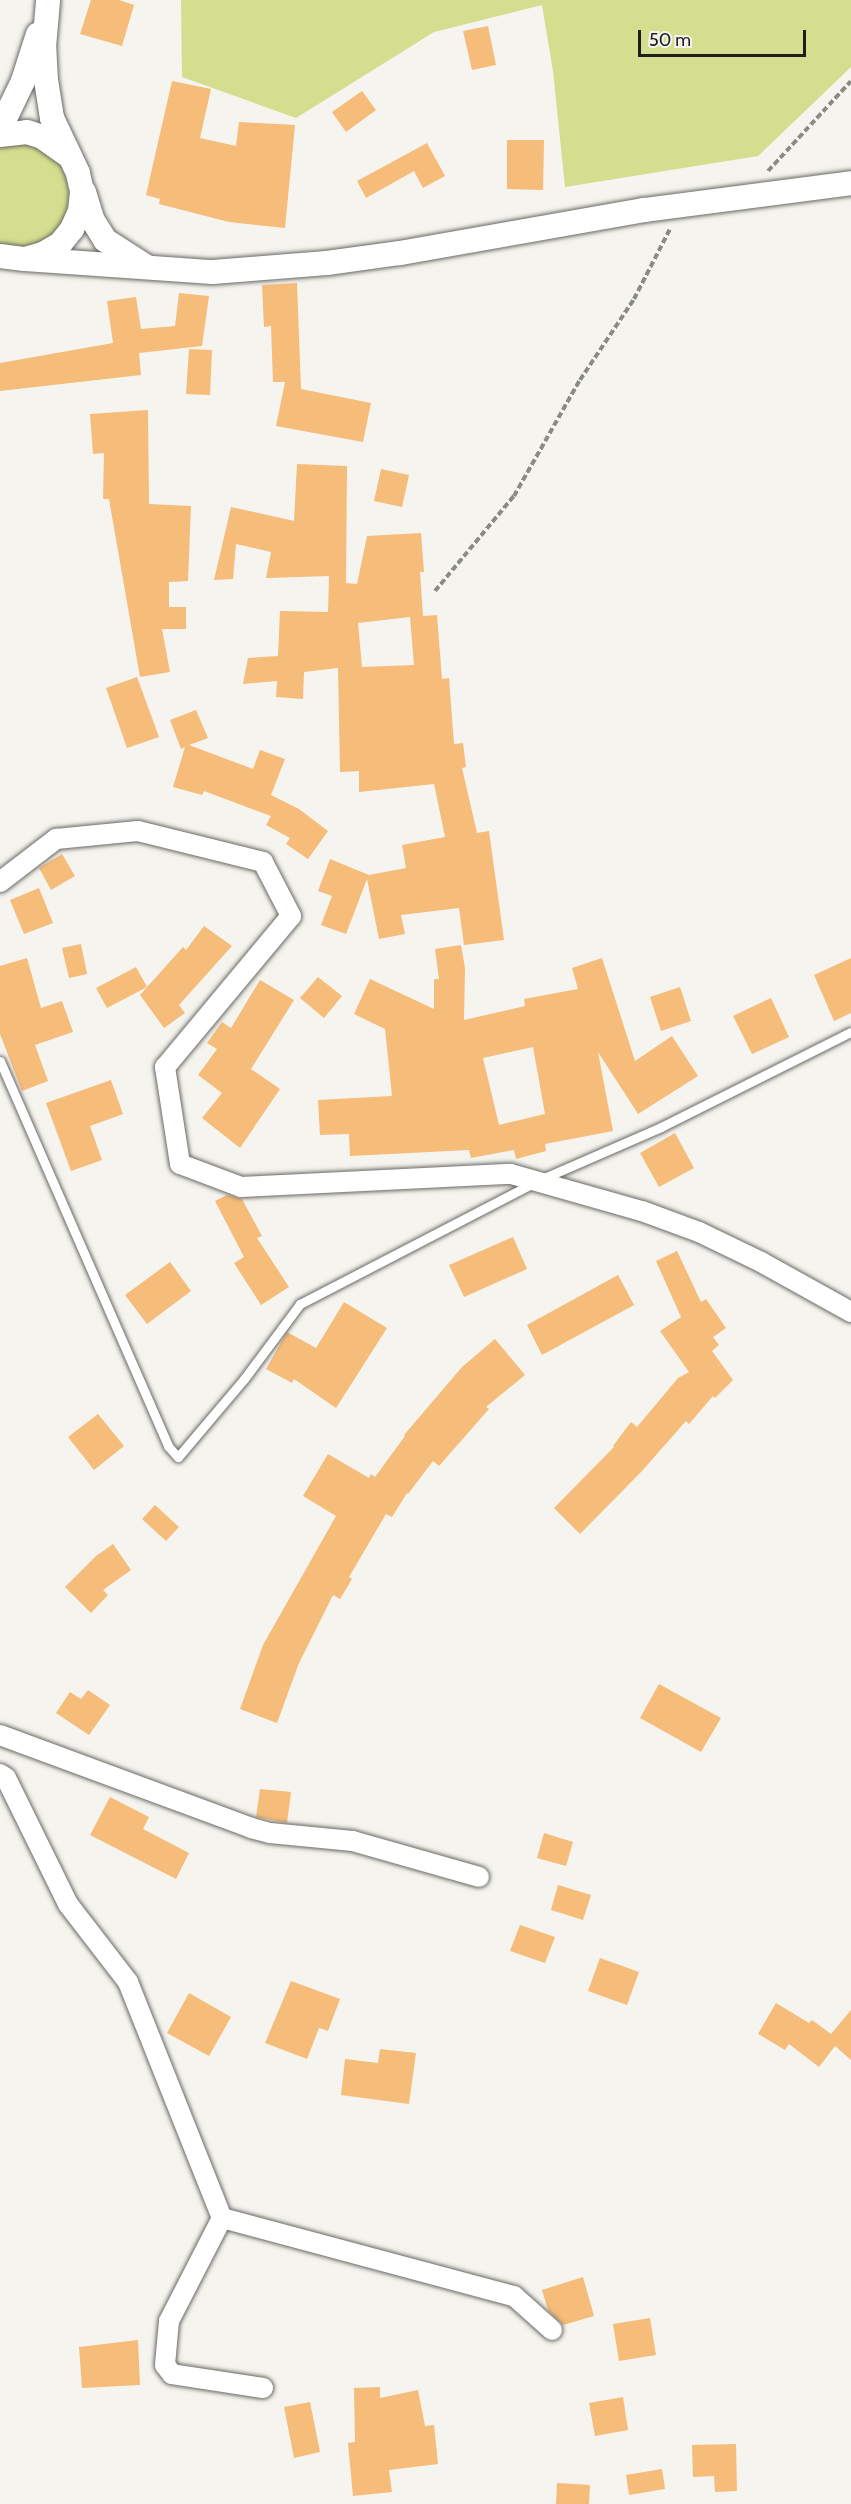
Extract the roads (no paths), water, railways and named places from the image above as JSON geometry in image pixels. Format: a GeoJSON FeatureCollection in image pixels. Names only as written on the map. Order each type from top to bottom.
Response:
{"type":"FeatureCollection","features":[{"type":"Feature","properties":{"kind":"street"},"geometry":{"type":"LineString","coordinates":[[0,129],[22,81],[48,1]]}},
{"type":"Feature","properties":{"kind":"street"},"geometry":{"type":"LineString","coordinates":[[48,1],[44,47],[46,81],[52,118],[73,164],[92,219],[105,240],[149,268]]}},
{"type":"Feature","properties":{"kind":"street"},"geometry":{"type":"LineString","coordinates":[[0,135],[27,132],[42,137],[73,164],[82,191],[80,211],[72,229],[60,244],[43,254],[25,259]]}},
{"type":"Feature","properties":{"kind":"street"},"geometry":{"type":"LineString","coordinates":[[0,256],[213,272],[327,263],[683,205],[851,183]]}},
{"type":"Feature","properties":{"kind":"street"},"geometry":{"type":"LineString","coordinates":[[0,882],[56,839],[138,831],[263,862],[291,916],[165,1067],[180,1164],[241,1186],[511,1174],[642,1211],[699,1232],[761,1262],[851,1312]]}},
{"type":"Feature","properties":{"kind":"street"},"geometry":{"type":"LineString","coordinates":[[0,1735],[250,1828],[270,1833],[354,1840],[479,1877]]}},
{"type":"Feature","properties":{"kind":"street"},"geometry":{"type":"LineString","coordinates":[[0,1774],[6,1778],[68,1904],[128,1982],[222,2218],[169,2321],[165,2365],[172,2374],[263,2388]]}},
{"type":"Feature","properties":{"kind":"street"},"geometry":{"type":"LineString","coordinates":[[222,2218],[514,2296],[552,2330]]}},
{"type":"Feature","properties":{"kind":"lane"},"geometry":{"type":"LineString","coordinates":[[0,1061],[168,1446],[177,1457],[244,1379],[300,1304],[537,1181],[661,1127],[851,1032]]}}]}
